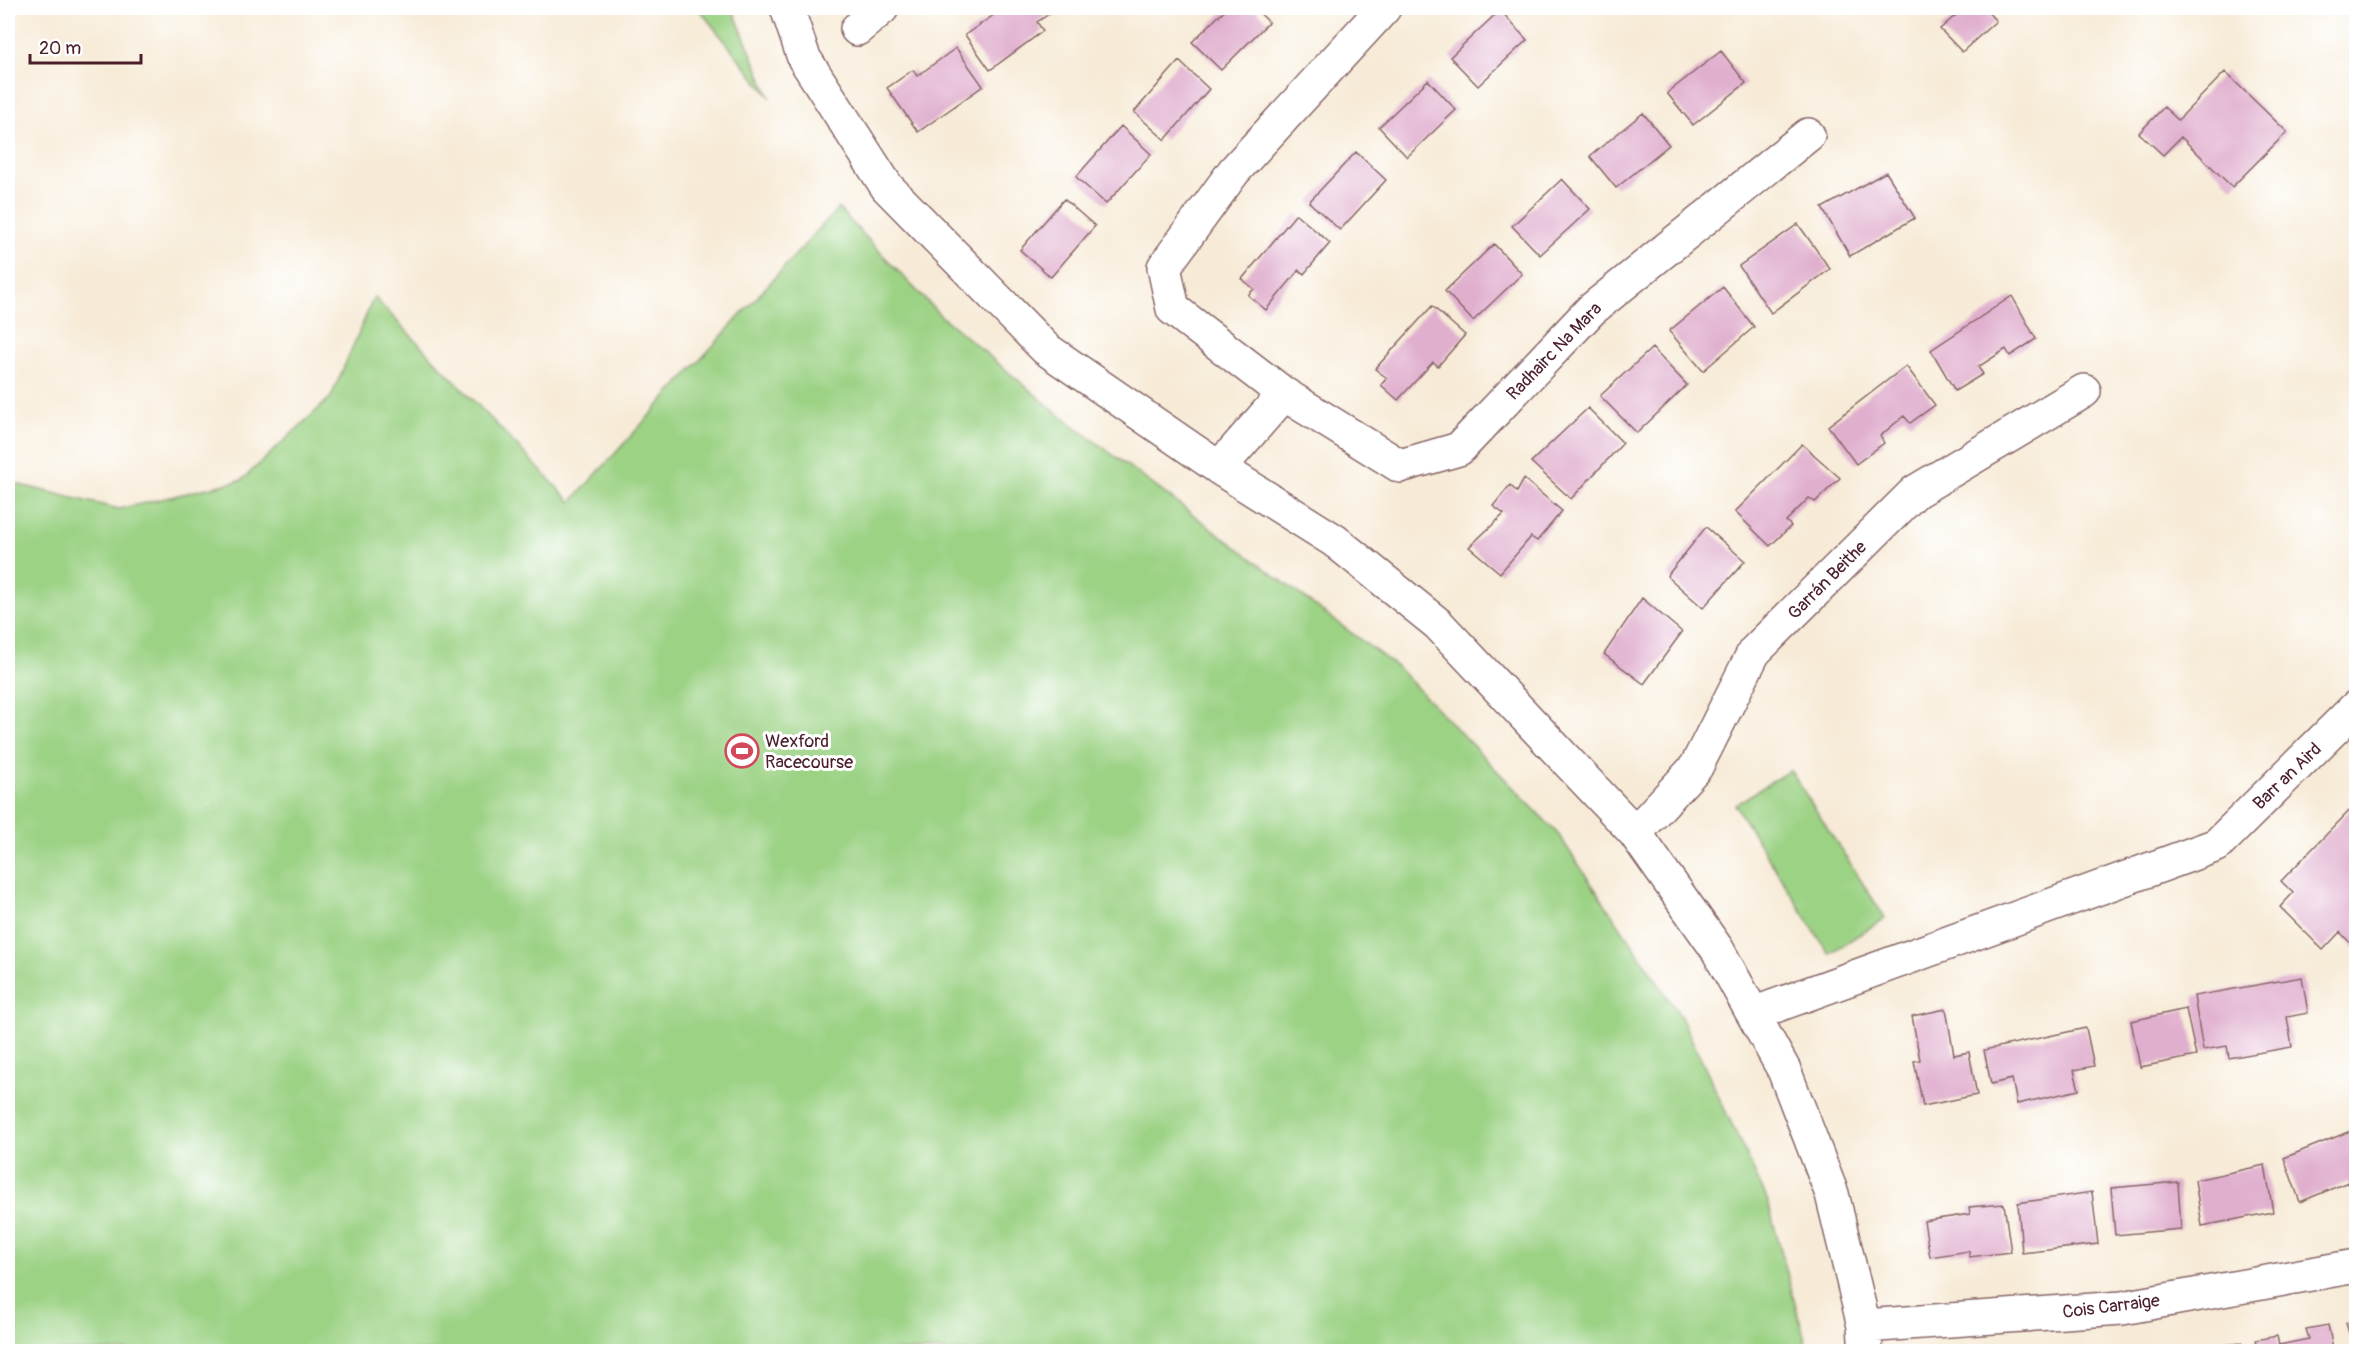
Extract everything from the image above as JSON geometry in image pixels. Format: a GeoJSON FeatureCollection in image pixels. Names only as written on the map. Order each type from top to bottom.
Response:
{"type":"FeatureCollection","features":[{"type":"Feature","properties":{"kind":"street"},"geometry":{"type":"LineString","coordinates":[[787,8],[804,58],[887,186],[1046,349],[1219,468],[1335,541],[1438,624],[1635,833],[1717,949],[1784,1070],[1832,1194],[1865,1339]]}},
{"type":"Feature","properties":{"kind":"street"},"geometry":{"type":"LineString","coordinates":[[857,29],[882,8]]}},
{"type":"Feature","properties":{"kind":"street","name":"Radhairc Na Mara"},"geometry":{"type":"LineString","coordinates":[[1384,8],[1234,171],[1164,267],[1173,309],[1284,394],[1400,466],[1460,449],[1592,310],[1808,135]]}},
{"type":"Feature","properties":{"kind":"street","name":"Garrán Beithe"},"geometry":{"type":"LineString","coordinates":[[1635,833],[1696,767],[1754,652],[1915,492],[2084,391]]}},
{"type":"Feature","properties":{"kind":"street"},"geometry":{"type":"LineString","coordinates":[[1219,468],[1284,394]]}},
{"type":"Feature","properties":{"kind":"street","name":"Barr an Aird"},"geometry":{"type":"LineString","coordinates":[[1753,1014],[2217,845],[2356,707]]}},
{"type":"Feature","properties":{"kind":"street","name":"Cois Carraige"},"geometry":{"type":"LineString","coordinates":[[1865,1339],[2122,1308],[2356,1266]]}},
{"type":"Feature","properties":{"kind":"green space"},"geometry":{"type":"Polygon","coordinates":[[[698,8],[732,8],[769,96],[698,8]]]}},
{"type":"Feature","properties":{"kind":"green space","name":"Wexford Racecourse"},"geometry":{"type":"Polygon","coordinates":[[[838,208],[940,315],[1061,416],[1397,667],[1558,834],[1681,1017],[1767,1199],[1808,1351],[8,1351],[8,478],[16,484],[119,509],[242,480],[331,397],[374,297],[571,502],[838,208]]]}},
{"type":"Feature","properties":{"kind":"green space"},"geometry":{"type":"Polygon","coordinates":[[[1790,770],[1885,918],[1829,954],[1735,805],[1790,770]]]}},
{"type":"Feature","properties":{"kind":"building"},"geometry":{"type":"Polygon","coordinates":[[[1004,8],[1058,8],[1037,22],[1043,31],[990,70],[965,35],[1004,8]]]}},
{"type":"Feature","properties":{"kind":"building"},"geometry":{"type":"Polygon","coordinates":[[[1227,8],[1254,8],[1269,22],[1221,70],[1192,42],[1227,8]]]}},
{"type":"Feature","properties":{"kind":"building"},"geometry":{"type":"Polygon","coordinates":[[[1964,8],[1984,8],[1996,21],[1962,52],[1940,29],[1964,8]]]}},
{"type":"Feature","properties":{"kind":"building"},"geometry":{"type":"Polygon","coordinates":[[[1500,10],[1527,40],[1478,86],[1450,57],[1500,10]]]}},
{"type":"Feature","properties":{"kind":"building"},"geometry":{"type":"Polygon","coordinates":[[[956,48],[983,86],[918,132],[887,88],[913,70],[917,76],[956,48]]]}},
{"type":"Feature","properties":{"kind":"building"},"geometry":{"type":"Polygon","coordinates":[[[1721,51],[1746,83],[1693,125],[1667,93],[1721,51]]]}},
{"type":"Feature","properties":{"kind":"building"},"geometry":{"type":"Polygon","coordinates":[[[1179,61],[1209,89],[1165,140],[1134,112],[1179,61]]]}},
{"type":"Feature","properties":{"kind":"building"},"geometry":{"type":"Polygon","coordinates":[[[2225,72],[2287,132],[2232,187],[2181,137],[2163,155],[2139,133],[2164,107],[2178,120],[2225,72]]]}},
{"type":"Feature","properties":{"kind":"building"},"geometry":{"type":"Polygon","coordinates":[[[1428,80],[1456,110],[1407,157],[1379,127],[1428,80]]]}},
{"type":"Feature","properties":{"kind":"building"},"geometry":{"type":"Polygon","coordinates":[[[1643,113],[1669,145],[1616,188],[1590,156],[1643,113]]]}},
{"type":"Feature","properties":{"kind":"building"},"geometry":{"type":"Polygon","coordinates":[[[1121,126],[1151,154],[1106,204],[1076,177],[1121,126]]]}},
{"type":"Feature","properties":{"kind":"building"},"geometry":{"type":"Polygon","coordinates":[[[1356,152],[1386,180],[1340,230],[1309,202],[1356,152]]]}},
{"type":"Feature","properties":{"kind":"building"},"geometry":{"type":"Polygon","coordinates":[[[1886,172],[1915,218],[1850,256],[1822,208],[1886,172]]]}},
{"type":"Feature","properties":{"kind":"building"},"geometry":{"type":"Polygon","coordinates":[[[1562,179],[1590,209],[1540,255],[1512,226],[1562,179]]]}},
{"type":"Feature","properties":{"kind":"building"},"geometry":{"type":"Polygon","coordinates":[[[1064,199],[1095,226],[1051,277],[1020,250],[1064,199]]]}},
{"type":"Feature","properties":{"kind":"building"},"geometry":{"type":"Polygon","coordinates":[[[1296,214],[1330,243],[1304,274],[1299,270],[1266,310],[1248,295],[1254,289],[1242,279],[1296,214]]]}},
{"type":"Feature","properties":{"kind":"building"},"geometry":{"type":"Polygon","coordinates":[[[1798,224],[1830,269],[1771,313],[1739,266],[1798,224]]]}},
{"type":"Feature","properties":{"kind":"building"},"geometry":{"type":"Polygon","coordinates":[[[1494,244],[1522,274],[1473,321],[1445,291],[1494,244]]]}},
{"type":"Feature","properties":{"kind":"building"},"geometry":{"type":"Polygon","coordinates":[[[1723,287],[1754,327],[1703,371],[1669,331],[1723,287]]]}},
{"type":"Feature","properties":{"kind":"building"},"geometry":{"type":"Polygon","coordinates":[[[2012,296],[2036,339],[2010,356],[2006,349],[1978,367],[1983,374],[1955,391],[1931,350],[2012,296]]]}},
{"type":"Feature","properties":{"kind":"building"},"geometry":{"type":"Polygon","coordinates":[[[1432,306],[1465,335],[1438,366],[1433,362],[1398,400],[1381,385],[1387,378],[1375,369],[1432,306]]]}},
{"type":"Feature","properties":{"kind":"building"},"geometry":{"type":"Polygon","coordinates":[[[1652,348],[1687,385],[1637,433],[1600,396],[1652,348]]]}},
{"type":"Feature","properties":{"kind":"building"},"geometry":{"type":"Polygon","coordinates":[[[1906,366],[1935,405],[1910,423],[1904,416],[1880,436],[1884,443],[1856,464],[1828,426],[1906,366]]]}},
{"type":"Feature","properties":{"kind":"building"},"geometry":{"type":"Polygon","coordinates":[[[1588,408],[1623,443],[1571,499],[1531,462],[1588,408]]]}},
{"type":"Feature","properties":{"kind":"building"},"geometry":{"type":"Polygon","coordinates":[[[1802,444],[1840,478],[1815,502],[1809,498],[1786,521],[1791,526],[1770,546],[1735,512],[1802,444]]]}},
{"type":"Feature","properties":{"kind":"building"},"geometry":{"type":"Polygon","coordinates":[[[1524,479],[1562,511],[1537,541],[1531,537],[1500,573],[1469,547],[1504,514],[1493,506],[1510,485],[1517,492],[1524,479]]]}},
{"type":"Feature","properties":{"kind":"building"},"geometry":{"type":"Polygon","coordinates":[[[1706,527],[1745,561],[1703,608],[1667,576],[1706,527]]]}},
{"type":"Feature","properties":{"kind":"building"},"geometry":{"type":"Polygon","coordinates":[[[1642,598],[1682,632],[1644,684],[1604,654],[1642,598]]]}},
{"type":"Feature","properties":{"kind":"building"},"geometry":{"type":"Polygon","coordinates":[[[2356,804],[2356,949],[2340,932],[2323,950],[2280,907],[2293,893],[2281,881],[2356,804]]]}},
{"type":"Feature","properties":{"kind":"building"},"geometry":{"type":"Polygon","coordinates":[[[2302,977],[2308,1013],[2287,1017],[2292,1047],[2229,1058],[2227,1046],[2203,1050],[2194,996],[2302,977]]]}},
{"type":"Feature","properties":{"kind":"building"},"geometry":{"type":"Polygon","coordinates":[[[1946,1009],[1954,1055],[1969,1052],[1977,1095],[1923,1106],[1914,1061],[1920,1060],[1912,1016],[1946,1009]]]}},
{"type":"Feature","properties":{"kind":"building"},"geometry":{"type":"Polygon","coordinates":[[[2186,1009],[2196,1056],[2140,1067],[2131,1021],[2186,1009]]]}},
{"type":"Feature","properties":{"kind":"building"},"geometry":{"type":"Polygon","coordinates":[[[2086,1028],[2094,1066],[2074,1070],[2079,1090],[2017,1104],[2012,1079],[1991,1084],[1984,1050],[2086,1028]]]}},
{"type":"Feature","properties":{"kind":"building"},"geometry":{"type":"Polygon","coordinates":[[[2353,1130],[2356,1138],[2356,1190],[2351,1192],[2348,1182],[2300,1202],[2284,1158],[2353,1130]]]}},
{"type":"Feature","properties":{"kind":"building"},"geometry":{"type":"Polygon","coordinates":[[[2265,1165],[2273,1212],[2202,1226],[2195,1180],[2265,1165]]]}},
{"type":"Feature","properties":{"kind":"building"},"geometry":{"type":"Polygon","coordinates":[[[2178,1182],[2181,1229],[2115,1235],[2111,1188],[2178,1182]]]}},
{"type":"Feature","properties":{"kind":"building"},"geometry":{"type":"Polygon","coordinates":[[[2092,1192],[2098,1244],[2022,1253],[2018,1203],[2092,1192]]]}},
{"type":"Feature","properties":{"kind":"building"},"geometry":{"type":"Polygon","coordinates":[[[2004,1204],[2011,1252],[1969,1257],[1969,1251],[1930,1257],[1924,1221],[1970,1214],[1969,1207],[2004,1204]]]}},
{"type":"Feature","properties":{"kind":"building"},"geometry":{"type":"Polygon","coordinates":[[[2356,1320],[2356,1352],[2355,1352],[2346,1323],[2356,1320]]]}},
{"type":"Feature","properties":{"kind":"building"},"geometry":{"type":"Polygon","coordinates":[[[2328,1325],[2334,1352],[2258,1352],[2255,1340],[2277,1336],[2279,1345],[2309,1339],[2306,1329],[2328,1325]]]}},
{"type":"Feature","properties":{"kind":"building"},"geometry":{"type":"Polygon","coordinates":[[[2242,1343],[2243,1352],[2215,1352],[2214,1346],[2242,1343]]]}},
{"type":"Feature","properties":{"kind":"place","name":"Wexford Racecourse"},"geometry":{"type":"Point","coordinates":[742,751]}}]}
